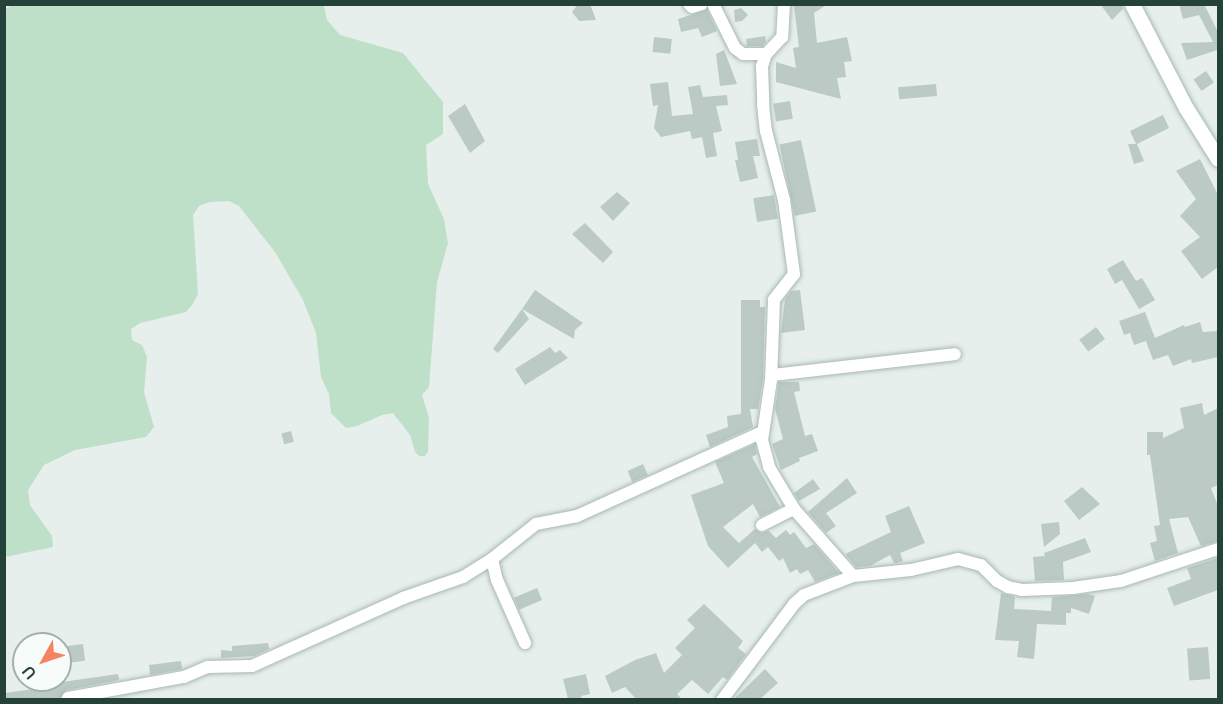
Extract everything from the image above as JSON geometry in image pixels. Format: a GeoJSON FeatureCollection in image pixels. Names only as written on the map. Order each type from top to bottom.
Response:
{"type":"FeatureCollection","features":[{"type":"Feature","properties":{"kind":"street"},"geometry":{"type":"LineString","coordinates":[[689,4],[692,8],[702,4]]}},
{"type":"Feature","properties":{"kind":"street"},"geometry":{"type":"LineString","coordinates":[[713,4],[735,48],[743,54],[766,54]]}},
{"type":"Feature","properties":{"kind":"street"},"geometry":{"type":"LineString","coordinates":[[784,4],[782,37],[766,54],[762,66],[765,122],[784,200],[794,274],[774,300],[771,375],[762,432],[769,467],[794,509],[852,576]]}},
{"type":"Feature","properties":{"kind":"street"},"geometry":{"type":"LineString","coordinates":[[1132,4],[1183,101],[1218,159]]}},
{"type":"Feature","properties":{"kind":"street"},"geometry":{"type":"LineString","coordinates":[[771,375],[955,354]]}},
{"type":"Feature","properties":{"kind":"street"},"geometry":{"type":"LineString","coordinates":[[68,699],[184,677],[208,667],[252,666],[404,598],[463,577],[492,559],[536,524],[577,516],[762,432]]}},
{"type":"Feature","properties":{"kind":"street"},"geometry":{"type":"LineString","coordinates":[[762,525],[794,509]]}},
{"type":"Feature","properties":{"kind":"street"},"geometry":{"type":"LineString","coordinates":[[722,699],[794,604],[804,595],[852,576],[911,570],[958,559],[981,565],[997,581],[1022,590],[1073,588],[1117,581],[1218,549]]}},
{"type":"Feature","properties":{"kind":"street"},"geometry":{"type":"LineString","coordinates":[[492,559],[497,580],[525,643]]}},
{"type":"Feature","properties":{"kind":"green space"},"geometry":{"type":"Polygon","coordinates":[[[14,4],[324,5],[327,20],[340,35],[403,53],[443,102],[443,134],[426,145],[428,184],[444,219],[448,243],[437,282],[429,387],[422,395],[429,418],[428,452],[425,456],[419,456],[415,452],[410,435],[393,413],[346,428],[331,413],[329,394],[321,377],[316,333],[303,300],[275,252],[239,206],[229,201],[210,202],[199,206],[193,215],[198,294],[192,305],[186,312],[140,323],[131,329],[132,340],[142,345],[147,357],[144,392],[154,427],[146,437],[75,450],[44,465],[28,490],[30,505],[52,536],[53,547],[5,557],[4,10],[14,4]]]}},
{"type":"Feature","properties":{"kind":"building"},"geometry":{"type":"Polygon","coordinates":[[[578,4],[590,4],[596,20],[579,21],[572,12],[578,4]]]}},
{"type":"Feature","properties":{"kind":"building"},"geometry":{"type":"Polygon","coordinates":[[[828,4],[814,13],[817,43],[847,37],[852,61],[844,62],[846,77],[837,78],[841,99],[776,82],[776,62],[796,68],[793,48],[799,47],[794,6],[828,4]]]}},
{"type":"Feature","properties":{"kind":"building"},"geometry":{"type":"Polygon","coordinates":[[[1100,4],[1122,4],[1123,9],[1112,20],[1100,4]]]}},
{"type":"Feature","properties":{"kind":"building"},"geometry":{"type":"Polygon","coordinates":[[[1179,4],[1204,4],[1218,32],[1218,52],[1217,50],[1187,60],[1181,43],[1213,42],[1199,15],[1183,19],[1179,4]]]}},
{"type":"Feature","properties":{"kind":"building"},"geometry":{"type":"Polygon","coordinates":[[[741,8],[748,15],[742,21],[735,22],[734,10],[741,8]]]}},
{"type":"Feature","properties":{"kind":"building"},"geometry":{"type":"Polygon","coordinates":[[[707,10],[717,31],[702,37],[698,28],[681,32],[678,19],[707,10]]]}},
{"type":"Feature","properties":{"kind":"building"},"geometry":{"type":"Polygon","coordinates":[[[765,36],[766,42],[762,46],[747,46],[746,39],[765,36]]]}},
{"type":"Feature","properties":{"kind":"building"},"geometry":{"type":"Polygon","coordinates":[[[654,37],[672,39],[670,54],[652,52],[654,37]]]}},
{"type":"Feature","properties":{"kind":"building"},"geometry":{"type":"Polygon","coordinates":[[[724,50],[737,84],[720,86],[716,54],[724,50]]]}},
{"type":"Feature","properties":{"kind":"building"},"geometry":{"type":"Polygon","coordinates":[[[1206,71],[1214,83],[1201,91],[1194,79],[1206,71]]]}},
{"type":"Feature","properties":{"kind":"building"},"geometry":{"type":"Polygon","coordinates":[[[668,82],[672,116],[693,114],[688,87],[700,85],[703,97],[727,95],[728,105],[716,106],[722,131],[713,133],[717,156],[706,158],[702,137],[692,139],[690,131],[661,137],[654,128],[658,105],[653,106],[650,84],[668,82]]]}},
{"type":"Feature","properties":{"kind":"building"},"geometry":{"type":"Polygon","coordinates":[[[936,84],[937,96],[899,99],[898,87],[936,84]]]}},
{"type":"Feature","properties":{"kind":"building"},"geometry":{"type":"Polygon","coordinates":[[[790,101],[793,119],[776,121],[773,104],[790,101]]]}},
{"type":"Feature","properties":{"kind":"building"},"geometry":{"type":"Polygon","coordinates":[[[465,104],[485,141],[470,153],[448,116],[465,104]]]}},
{"type":"Feature","properties":{"kind":"building"},"geometry":{"type":"Polygon","coordinates":[[[1163,115],[1169,128],[1137,144],[1144,161],[1134,164],[1128,144],[1136,144],[1130,131],[1163,115]]]}},
{"type":"Feature","properties":{"kind":"building"},"geometry":{"type":"Polygon","coordinates":[[[757,139],[760,156],[753,156],[758,178],[740,182],[735,160],[738,160],[735,142],[757,139]]]}},
{"type":"Feature","properties":{"kind":"building"},"geometry":{"type":"Polygon","coordinates":[[[801,140],[816,211],[795,216],[779,145],[801,140]]]}},
{"type":"Feature","properties":{"kind":"building"},"geometry":{"type":"Polygon","coordinates":[[[1200,159],[1218,195],[1218,267],[1202,279],[1181,251],[1200,237],[1180,216],[1196,199],[1176,171],[1200,159]]]}},
{"type":"Feature","properties":{"kind":"building"},"geometry":{"type":"Polygon","coordinates":[[[617,192],[630,203],[613,221],[600,207],[617,192]]]}},
{"type":"Feature","properties":{"kind":"building"},"geometry":{"type":"Polygon","coordinates":[[[774,195],[778,219],[757,222],[753,198],[774,195]]]}},
{"type":"Feature","properties":{"kind":"building"},"geometry":{"type":"Polygon","coordinates":[[[585,223],[613,252],[603,263],[572,234],[585,223]]]}},
{"type":"Feature","properties":{"kind":"building"},"geometry":{"type":"Polygon","coordinates":[[[1123,260],[1136,281],[1142,278],[1155,300],[1139,309],[1122,280],[1115,284],[1107,269],[1123,260]]]}},
{"type":"Feature","properties":{"kind":"building"},"geometry":{"type":"Polygon","coordinates":[[[535,290],[583,323],[575,330],[574,339],[522,309],[535,290]]]}},
{"type":"Feature","properties":{"kind":"building"},"geometry":{"type":"Polygon","coordinates":[[[800,290],[805,330],[781,333],[785,299],[791,291],[800,290]]]}},
{"type":"Feature","properties":{"kind":"building"},"geometry":{"type":"Polygon","coordinates":[[[741,300],[760,300],[760,307],[765,307],[763,379],[758,409],[750,409],[753,427],[710,447],[706,435],[728,427],[727,416],[741,414],[741,300]]]}},
{"type":"Feature","properties":{"kind":"building"},"geometry":{"type":"Polygon","coordinates":[[[522,309],[529,319],[498,353],[493,349],[522,309]]]}},
{"type":"Feature","properties":{"kind":"building"},"geometry":{"type":"Polygon","coordinates":[[[1145,312],[1155,338],[1184,325],[1185,327],[1200,322],[1203,332],[1218,331],[1218,357],[1192,363],[1191,359],[1173,366],[1168,355],[1153,360],[1146,341],[1134,345],[1130,333],[1124,335],[1119,321],[1145,312]]]}},
{"type":"Feature","properties":{"kind":"building"},"geometry":{"type":"Polygon","coordinates":[[[1096,327],[1105,339],[1088,352],[1079,340],[1096,327]]]}},
{"type":"Feature","properties":{"kind":"building"},"geometry":{"type":"Polygon","coordinates":[[[550,347],[555,353],[560,350],[568,358],[525,385],[515,369],[550,347]]]}},
{"type":"Feature","properties":{"kind":"building"},"geometry":{"type":"Polygon","coordinates":[[[779,382],[799,382],[800,391],[794,392],[805,436],[812,434],[818,451],[799,458],[800,461],[781,470],[772,444],[783,439],[775,409],[779,382]]]}},
{"type":"Feature","properties":{"kind":"building"},"geometry":{"type":"Polygon","coordinates":[[[1202,403],[1204,415],[1218,408],[1218,485],[1211,488],[1218,506],[1218,541],[1201,546],[1188,517],[1169,519],[1178,553],[1155,561],[1150,543],[1157,541],[1154,526],[1160,525],[1150,455],[1147,455],[1147,432],[1163,432],[1163,438],[1184,428],[1180,408],[1202,403]]]}},
{"type":"Feature","properties":{"kind":"building"},"geometry":{"type":"Polygon","coordinates":[[[291,431],[294,442],[284,444],[281,434],[291,431]]]}},
{"type":"Feature","properties":{"kind":"building"},"geometry":{"type":"Polygon","coordinates":[[[755,444],[757,454],[752,457],[780,507],[760,517],[753,504],[723,527],[739,543],[755,529],[761,533],[769,531],[776,538],[786,530],[790,535],[794,532],[806,548],[814,544],[839,573],[815,582],[808,570],[800,574],[797,569],[790,573],[783,558],[779,561],[768,547],[762,552],[755,543],[728,568],[708,546],[691,495],[724,483],[715,462],[755,444]]]}},
{"type":"Feature","properties":{"kind":"building"},"geometry":{"type":"Polygon","coordinates":[[[643,464],[648,475],[632,482],[627,471],[643,464]]]}},
{"type":"Feature","properties":{"kind":"building"},"geometry":{"type":"Polygon","coordinates":[[[847,478],[857,493],[826,513],[836,526],[826,533],[808,512],[847,478]]]}},
{"type":"Feature","properties":{"kind":"building"},"geometry":{"type":"Polygon","coordinates":[[[813,479],[820,489],[799,501],[794,493],[813,479]]]}},
{"type":"Feature","properties":{"kind":"building"},"geometry":{"type":"Polygon","coordinates":[[[1082,487],[1100,504],[1079,520],[1064,501],[1082,487]]]}},
{"type":"Feature","properties":{"kind":"building"},"geometry":{"type":"Polygon","coordinates":[[[909,506],[925,543],[900,553],[903,561],[894,563],[890,555],[870,566],[856,567],[846,555],[847,553],[891,532],[885,516],[909,506]]]}},
{"type":"Feature","properties":{"kind":"building"},"geometry":{"type":"Polygon","coordinates":[[[1059,522],[1060,534],[1044,547],[1041,524],[1059,522]]]}},
{"type":"Feature","properties":{"kind":"building"},"geometry":{"type":"Polygon","coordinates":[[[1085,538],[1091,552],[1063,562],[1064,580],[1035,581],[1033,557],[1045,556],[1044,553],[1085,538]]]}},
{"type":"Feature","properties":{"kind":"building"},"geometry":{"type":"Polygon","coordinates":[[[1218,558],[1218,590],[1174,606],[1167,588],[1191,579],[1187,568],[1218,558]]]}},
{"type":"Feature","properties":{"kind":"building"},"geometry":{"type":"Polygon","coordinates":[[[537,588],[542,600],[519,610],[514,598],[537,588]]]}},
{"type":"Feature","properties":{"kind":"building"},"geometry":{"type":"Polygon","coordinates":[[[1001,593],[1015,597],[1014,609],[1051,611],[1052,597],[1088,594],[1095,596],[1089,614],[1071,608],[1071,613],[1066,613],[1066,625],[1037,624],[1034,659],[1017,657],[1019,641],[995,640],[1001,593]]]}},
{"type":"Feature","properties":{"kind":"building"},"geometry":{"type":"Polygon","coordinates":[[[704,604],[743,641],[738,648],[746,654],[727,680],[723,677],[708,694],[692,680],[677,694],[682,699],[636,699],[625,687],[612,693],[605,676],[635,660],[656,653],[664,673],[682,655],[675,648],[695,628],[687,620],[704,604]]]}},
{"type":"Feature","properties":{"kind":"building"},"geometry":{"type":"Polygon","coordinates":[[[268,643],[269,649],[254,656],[221,658],[221,650],[232,651],[232,646],[268,643]]]}},
{"type":"Feature","properties":{"kind":"building"},"geometry":{"type":"Polygon","coordinates":[[[83,644],[85,661],[72,662],[72,645],[83,644]]]}},
{"type":"Feature","properties":{"kind":"building"},"geometry":{"type":"Polygon","coordinates":[[[1208,647],[1210,679],[1189,680],[1187,648],[1208,647]]]}},
{"type":"Feature","properties":{"kind":"building"},"geometry":{"type":"Polygon","coordinates":[[[181,661],[182,669],[150,675],[149,665],[181,661]]]}},
{"type":"Feature","properties":{"kind":"building"},"geometry":{"type":"Polygon","coordinates":[[[765,669],[778,683],[760,699],[734,699],[765,669]]]}},
{"type":"Feature","properties":{"kind":"building"},"geometry":{"type":"Polygon","coordinates":[[[118,674],[119,680],[72,689],[72,681],[118,674]]]}},
{"type":"Feature","properties":{"kind":"building"},"geometry":{"type":"Polygon","coordinates":[[[586,674],[590,694],[581,696],[582,699],[568,699],[563,679],[586,674]]]}},
{"type":"Feature","properties":{"kind":"building"},"geometry":{"type":"Polygon","coordinates":[[[65,692],[60,699],[5,699],[5,693],[65,692]]]}}]}
